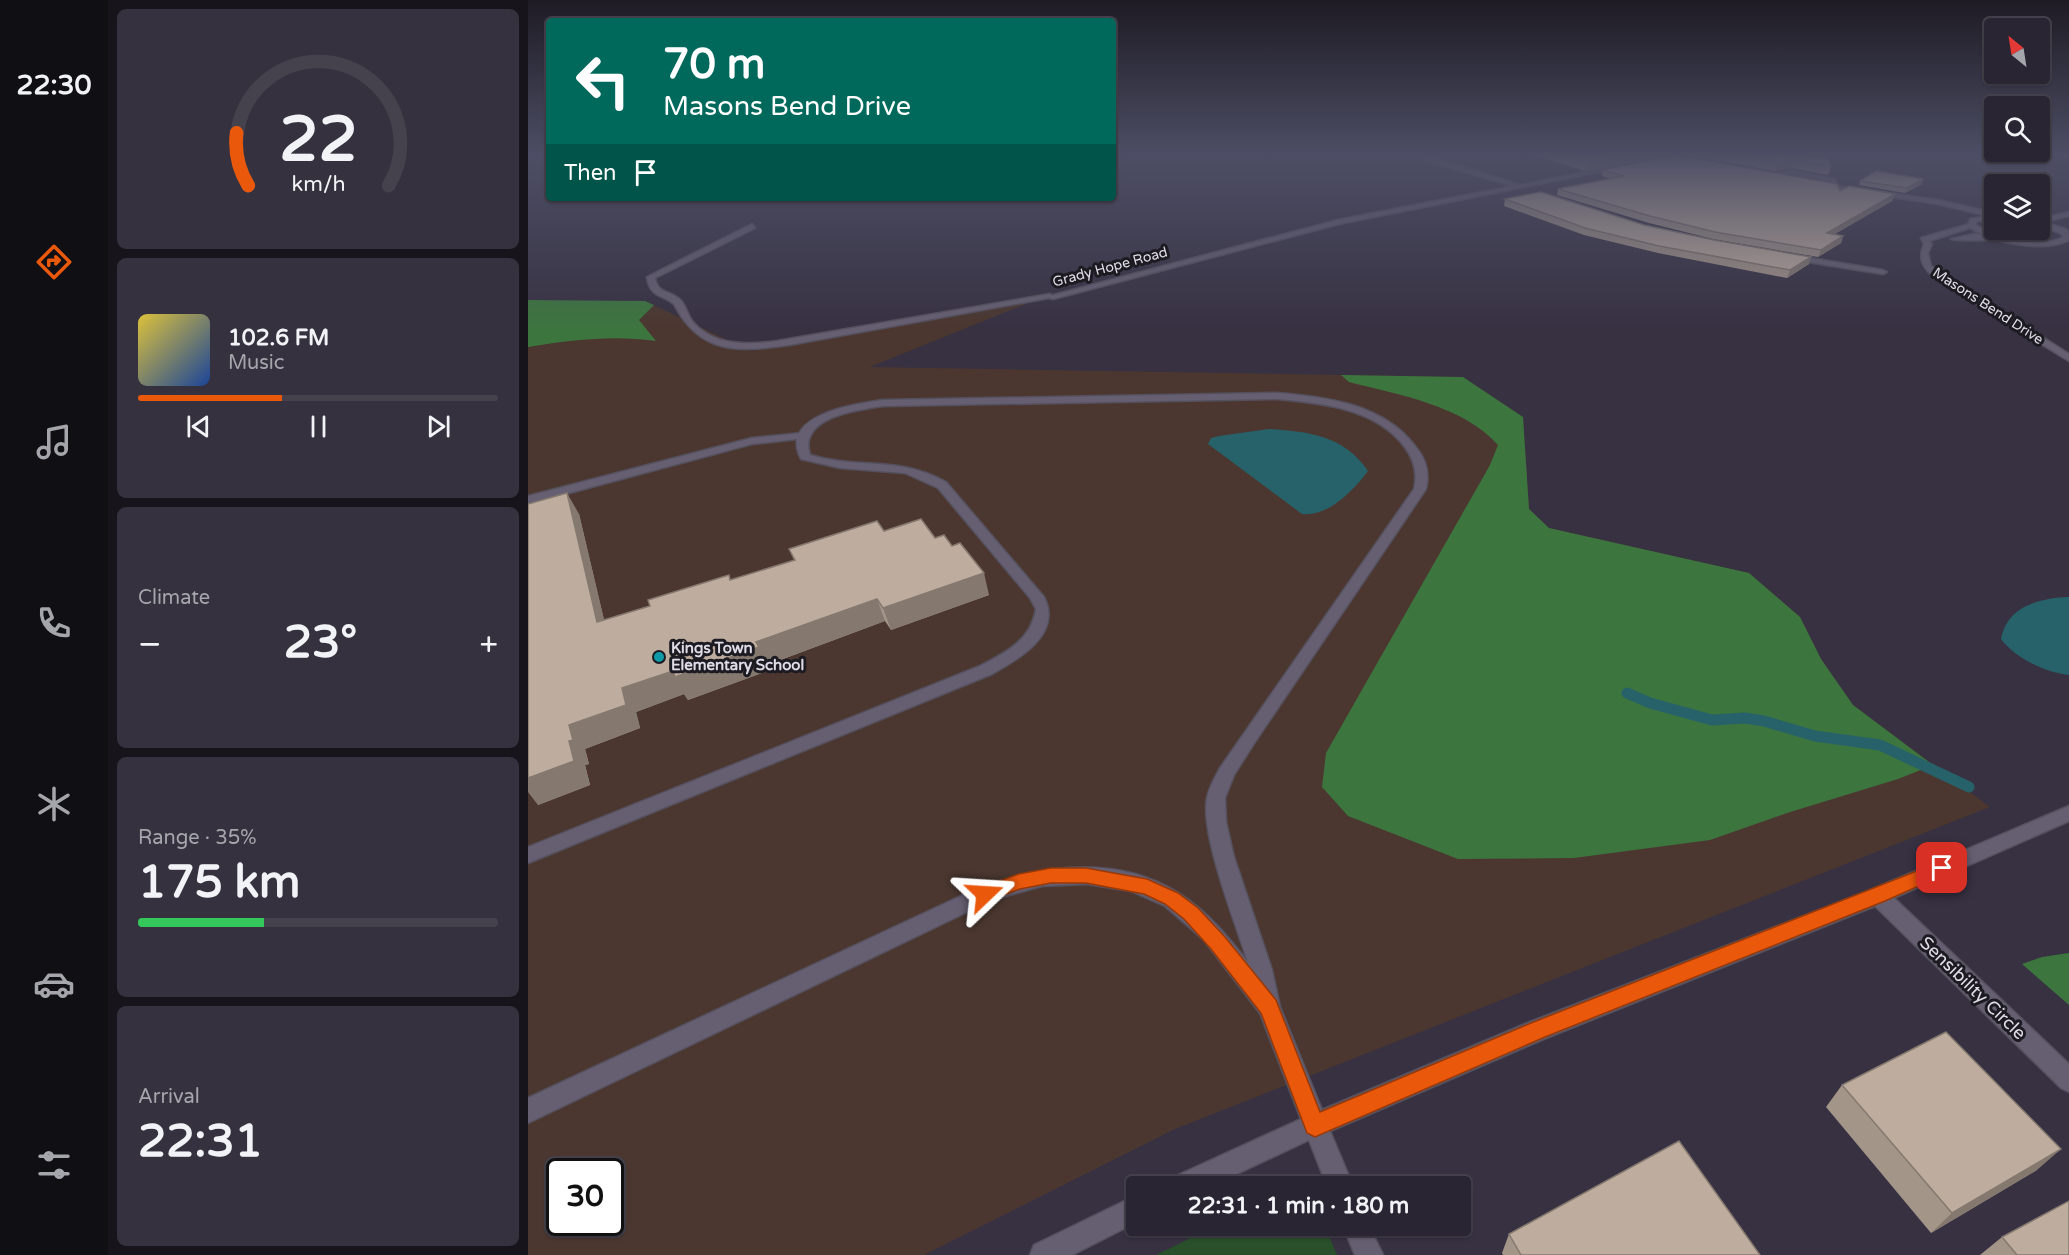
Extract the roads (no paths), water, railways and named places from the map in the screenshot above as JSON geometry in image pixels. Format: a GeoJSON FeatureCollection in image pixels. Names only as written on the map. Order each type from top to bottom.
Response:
{"type":"FeatureCollection","features":[{"type":"Feature","properties":{"kind":"street","name":"Grady Hope Road"},"geometry":{"type":"LineString","coordinates":[[752,225],[651,277],[652,284],[660,295],[677,300],[683,315],[694,329],[730,347],[789,342],[1050,297],[1338,222],[1391,212]]}},
{"type":"Feature","properties":{"kind":"street"},"geometry":{"type":"LineString","coordinates":[[1957,212],[1984,232]]}},
{"type":"Feature","properties":{"kind":"street"},"geometry":{"type":"LineString","coordinates":[[2050,219],[2069,214]]}},
{"type":"Feature","properties":{"kind":"street"},"geometry":{"type":"LineString","coordinates":[[1972,223],[1984,220]]}},
{"type":"Feature","properties":{"kind":"street"},"geometry":{"type":"LineString","coordinates":[[2020,240],[2049,243],[2065,234],[2069,222]]}},
{"type":"Feature","properties":{"kind":"street","name":"Masons Bend Drive"},"geometry":{"type":"LineString","coordinates":[[1972,223],[1924,240],[1928,244],[1940,244],[1962,237],[1984,238]]}},
{"type":"Feature","properties":{"kind":"street"},"geometry":{"type":"LineString","coordinates":[[2050,227],[2065,234]]}},
{"type":"Feature","properties":{"kind":"street","name":"Masons Bend Drive"},"geometry":{"type":"LineString","coordinates":[[1928,244],[1924,253],[1927,267],[1939,277],[2069,358]]}},
{"type":"Feature","properties":{"kind":"street"},"geometry":{"type":"LineString","coordinates":[[1783,255],[1883,272]]}},
{"type":"Feature","properties":{"kind":"street"},"geometry":{"type":"LineString","coordinates":[[528,500],[752,441],[802,436],[831,414],[864,405],[883,403],[1277,396],[1317,400],[1354,410],[1384,424],[1406,440],[1419,460],[1420,489],[1249,738],[1226,773],[1216,798],[1217,822],[1224,857],[1261,970],[1269,1007],[1336,1176]]}},
{"type":"Feature","properties":{"kind":"street"},"geometry":{"type":"LineString","coordinates":[[528,855],[986,670],[1028,643],[1039,630],[1043,609],[1037,597],[942,485],[927,475],[911,469],[817,462],[805,457],[800,447],[802,436]]}},
{"type":"Feature","properties":{"kind":"street"},"geometry":{"type":"LineString","coordinates":[[1205,1176],[1315,1125],[1538,1030],[1878,896],[2069,813]]}},
{"type":"Feature","properties":{"kind":"street"},"geometry":{"type":"LineString","coordinates":[[528,1111],[985,894],[1019,882],[1051,876],[1086,875],[1118,880],[1147,887],[1172,899],[1191,914],[1218,943],[1269,1007]]}},
{"type":"Feature","properties":{"kind":"street","name":"Sensibility Circle"},"geometry":{"type":"LineString","coordinates":[[1878,896],[2069,1080]]}},
{"type":"Feature","properties":{"kind":"street"},"geometry":{"type":"LineString","coordinates":[[1044,1255],[1126,1214]]}},
{"type":"Feature","properties":{"kind":"street"},"geometry":{"type":"LineString","coordinates":[[1360,1236],[1369,1255]]}},
{"type":"Feature","properties":{"kind":"waterway"},"geometry":{"type":"LineString","coordinates":[[1627,693],[1650,703],[1712,720],[1745,718],[1764,721],[1815,736],[1880,745],[1969,787]]}},
{"type":"Feature","properties":{"kind":"place","name":"Kings Town Elementary School"},"geometry":{"type":"Point","coordinates":[659,657]}}]}
